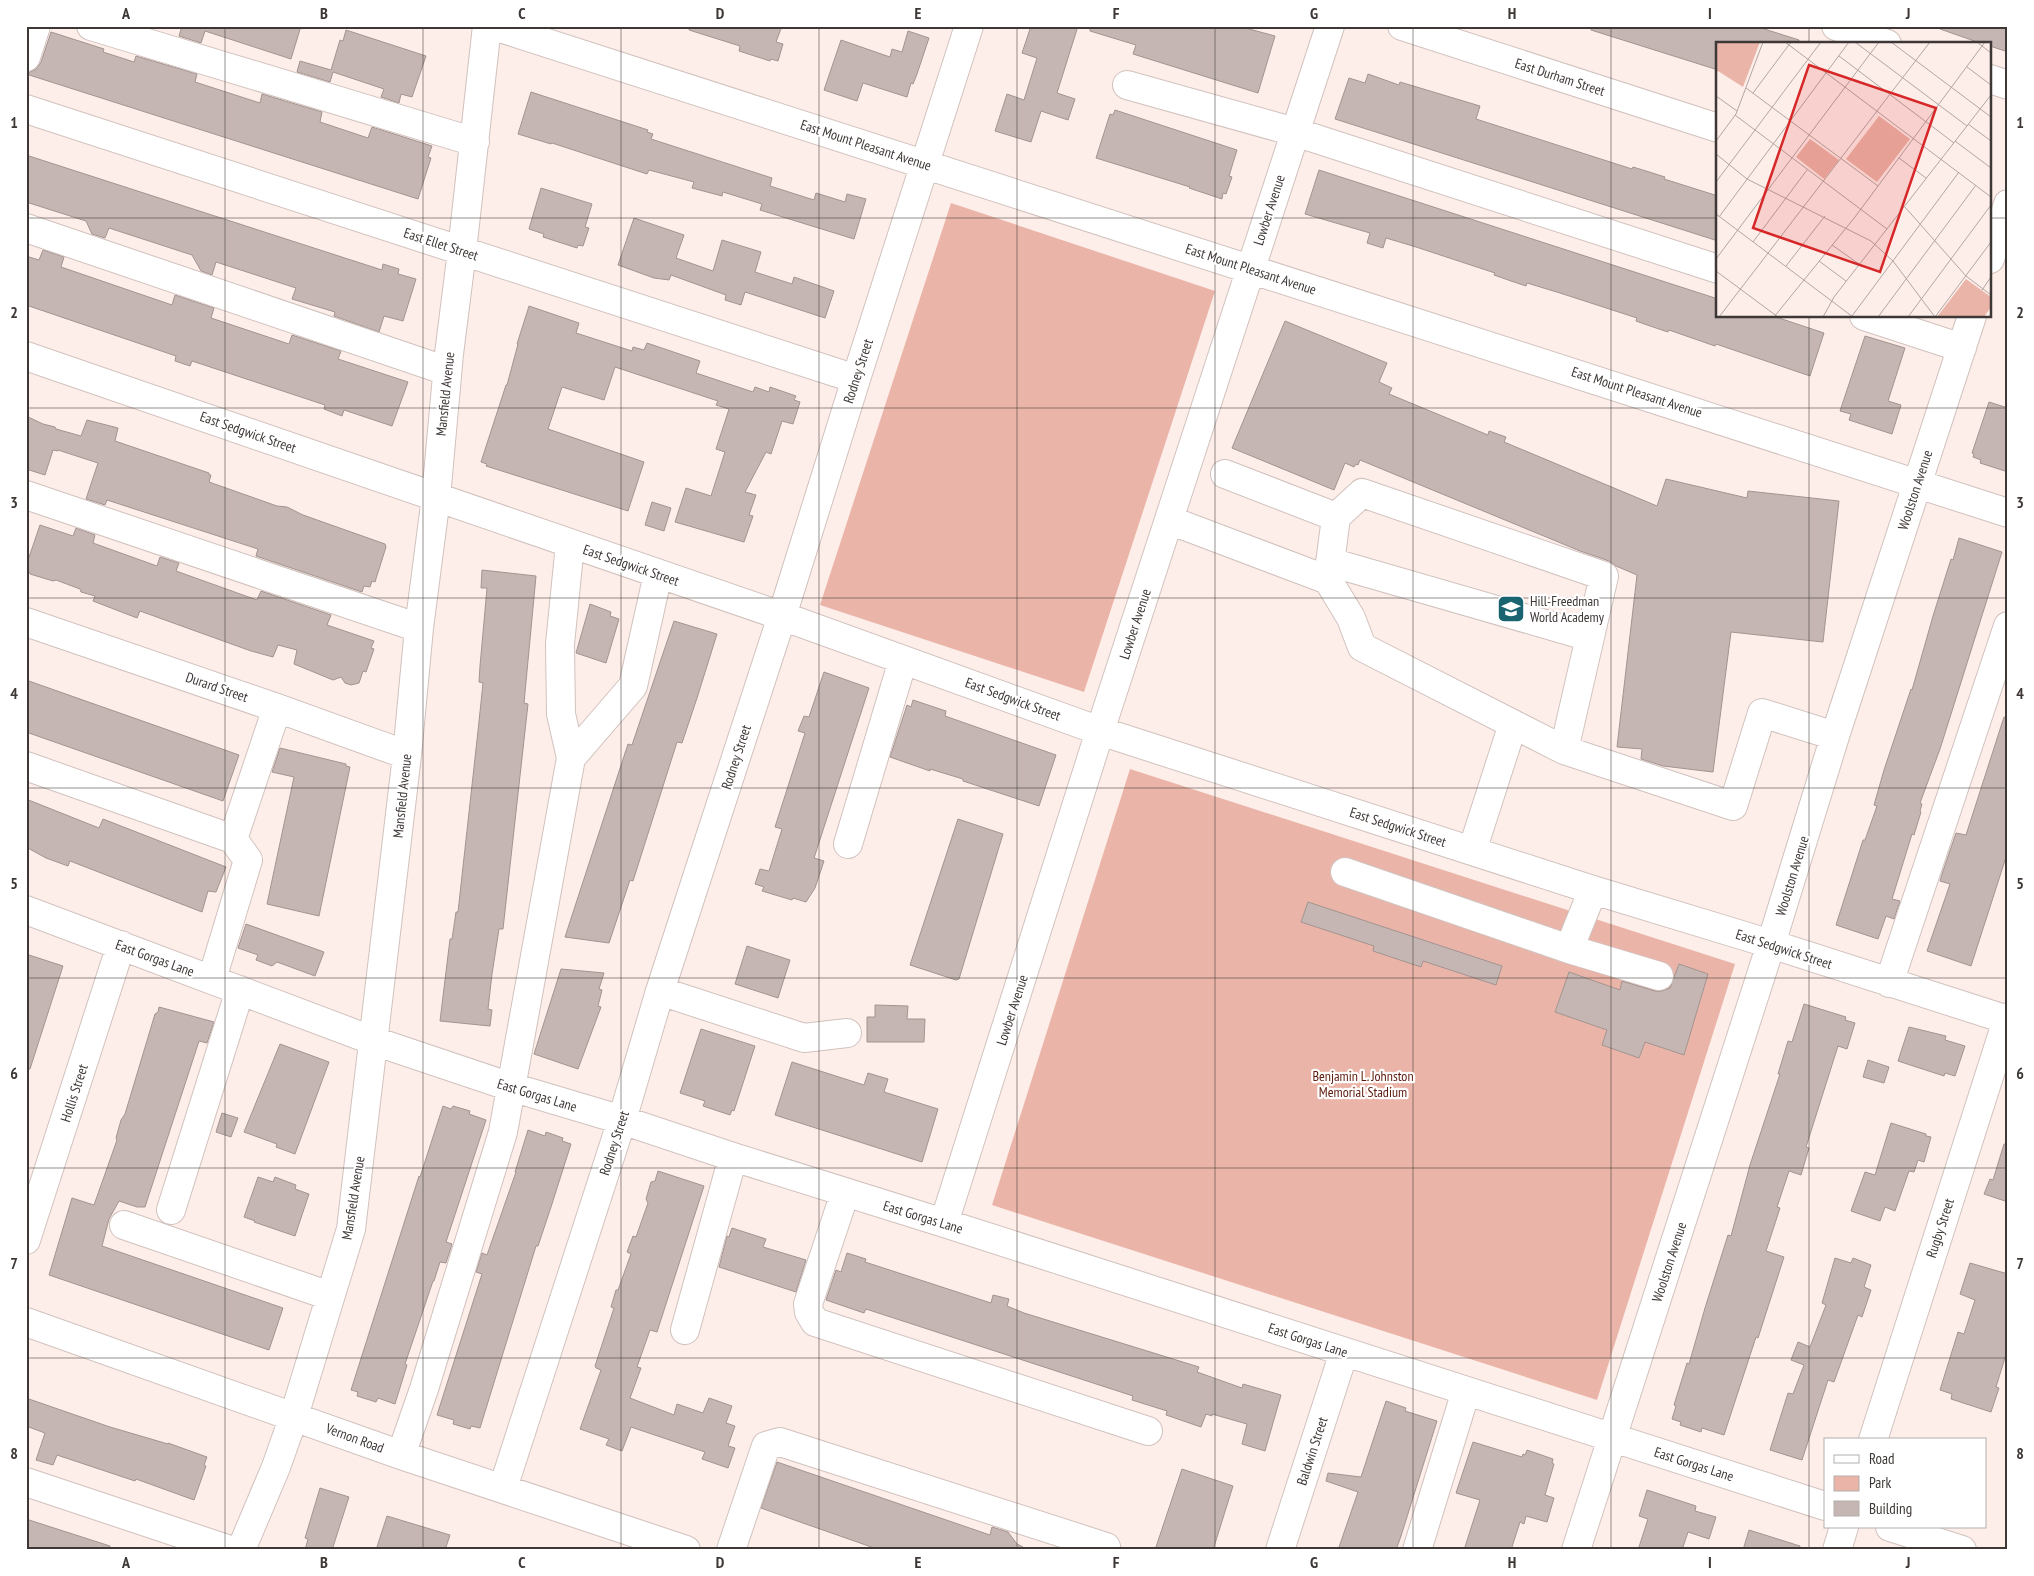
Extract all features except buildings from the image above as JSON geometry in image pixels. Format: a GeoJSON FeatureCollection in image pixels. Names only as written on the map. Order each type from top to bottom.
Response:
{"type":"FeatureCollection","features":[{"type":"Feature","properties":{"kind":"street"},"geometry":{"type":"LineString","coordinates":[[26,56],[36,26]]}},
{"type":"Feature","properties":{"kind":"street"},"geometry":{"type":"LineString","coordinates":[[91,26],[474,142]]}},
{"type":"Feature","properties":{"kind":"street","name":"Mansfield Avenue"},"geometry":{"type":"LineString","coordinates":[[241,1550],[276,1467],[294,1416],[351,1229],[407,755],[419,628],[436,498],[447,371],[487,26]]}},
{"type":"Feature","properties":{"kind":"street","name":"East Mount Pleasant Avenue"},"geometry":{"type":"LineString","coordinates":[[494,26],[2008,513]]}},
{"type":"Feature","properties":{"kind":"street","name":"Rodney Street"},"geometry":{"type":"LineString","coordinates":[[503,1488],[622,1120],[660,991],[782,616],[969,26]]}},
{"type":"Feature","properties":{"kind":"street","name":"Lowber Avenue"},"geometry":{"type":"LineString","coordinates":[[944,1223],[1100,731],[1330,26]]}},
{"type":"Feature","properties":{"kind":"street","name":"East Durham Street"},"geometry":{"type":"LineString","coordinates":[[1402,26],[1716,127]]}},
{"type":"Feature","properties":{"kind":"street"},"geometry":{"type":"LineString","coordinates":[[1836,26],[1881,42]]}},
{"type":"Feature","properties":{"kind":"street"},"geometry":{"type":"LineString","coordinates":[[1992,80],[2008,84]]}},
{"type":"Feature","properties":{"kind":"street"},"geometry":{"type":"LineString","coordinates":[[1128,85],[1295,132],[1716,268]]}},
{"type":"Feature","properties":{"kind":"street","name":"East Ellet Street"},"geometry":{"type":"LineString","coordinates":[[26,110],[856,379]]}},
{"type":"Feature","properties":{"kind":"street"},"geometry":{"type":"LineString","coordinates":[[1992,252],[2002,214]]}},
{"type":"Feature","properties":{"kind":"street"},"geometry":{"type":"LineString","coordinates":[[26,228],[447,371]]}},
{"type":"Feature","properties":{"kind":"street"},"geometry":{"type":"LineString","coordinates":[[1870,318],[1962,348]]}},
{"type":"Feature","properties":{"kind":"street","name":"Woolston Avenue"},"geometry":{"type":"LineString","coordinates":[[1576,1550],[1771,944],[1835,736],[1971,318]]}},
{"type":"Feature","properties":{"kind":"street","name":"East Sedgwick Street"},"geometry":{"type":"LineString","coordinates":[[26,356],[782,616],[1100,731],[1593,890],[2007,1019]]}},
{"type":"Feature","properties":{"kind":"street"},"geometry":{"type":"LineString","coordinates":[[1225,474],[1336,517]]}},
{"type":"Feature","properties":{"kind":"street"},"geometry":{"type":"LineString","coordinates":[[1564,750],[1604,576],[1362,493],[1336,517],[1329,571],[1362,647],[1564,750],[1733,806],[1762,713],[1835,736]]}},
{"type":"Feature","properties":{"kind":"street"},"geometry":{"type":"LineString","coordinates":[[26,495],[419,628]]}},
{"type":"Feature","properties":{"kind":"street"},"geometry":{"type":"LineString","coordinates":[[1169,520],[1329,571],[1590,637]]}},
{"type":"Feature","properties":{"kind":"street"},"geometry":{"type":"LineString","coordinates":[[401,1455],[503,1132],[571,758],[561,714],[560,644],[570,544]]}},
{"type":"Feature","properties":{"kind":"street"},"geometry":{"type":"LineString","coordinates":[[571,758],[632,686],[658,574]]}},
{"type":"Feature","properties":{"kind":"street","name":"Durard Street"},"geometry":{"type":"LineString","coordinates":[[26,622],[278,708],[407,755]]}},
{"type":"Feature","properties":{"kind":"street"},"geometry":{"type":"LineString","coordinates":[[1889,983],[2008,626]]}},
{"type":"Feature","properties":{"kind":"street"},"geometry":{"type":"LineString","coordinates":[[848,844],[903,660]]}},
{"type":"Feature","properties":{"kind":"street"},"geometry":{"type":"LineString","coordinates":[[233,839],[278,708]]}},
{"type":"Feature","properties":{"kind":"street"},"geometry":{"type":"LineString","coordinates":[[1472,850],[1513,724]]}},
{"type":"Feature","properties":{"kind":"street"},"geometry":{"type":"LineString","coordinates":[[26,766],[233,839],[248,860],[212,979]]}},
{"type":"Feature","properties":{"kind":"street"},"geometry":{"type":"LineString","coordinates":[[1346,872],[1568,949],[1659,976]]}},
{"type":"Feature","properties":{"kind":"street"},"geometry":{"type":"LineString","coordinates":[[1568,949],[1593,890]]}},
{"type":"Feature","properties":{"kind":"street","name":"East Gorgas Lane"},"geometry":{"type":"LineString","coordinates":[[26,910],[374,1040],[511,1088],[622,1120],[1824,1506]]}},
{"type":"Feature","properties":{"kind":"street","name":"Hollis Street"},"geometry":{"type":"LineString","coordinates":[[26,1240],[121,945]]}},
{"type":"Feature","properties":{"kind":"street"},"geometry":{"type":"LineString","coordinates":[[171,1210],[240,990]]}},
{"type":"Feature","properties":{"kind":"street"},"geometry":{"type":"LineString","coordinates":[[660,991],[804,1038],[847,1033]]}},
{"type":"Feature","properties":{"kind":"street","name":"Rugby Street"},"geometry":{"type":"LineString","coordinates":[[1873,1438],[2007,1019]]}},
{"type":"Feature","properties":{"kind":"street"},"geometry":{"type":"LineString","coordinates":[[686,1330],[733,1157]]}},
{"type":"Feature","properties":{"kind":"street"},"geometry":{"type":"LineString","coordinates":[[846,1193],[808,1304],[809,1312],[816,1322],[1148,1431]]}},
{"type":"Feature","properties":{"kind":"street"},"geometry":{"type":"LineString","coordinates":[[124,1225],[330,1296]]}},
{"type":"Feature","properties":{"kind":"street","name":"Vernon Road"},"geometry":{"type":"LineString","coordinates":[[26,1322],[401,1455],[686,1550]]}},
{"type":"Feature","properties":{"kind":"street","name":"Baldwin Street"},"geometry":{"type":"LineString","coordinates":[[1280,1550],[1344,1352]]}},
{"type":"Feature","properties":{"kind":"street"},"geometry":{"type":"LineString","coordinates":[[1418,1550],[1466,1391]]}},
{"type":"Feature","properties":{"kind":"street"},"geometry":{"type":"LineString","coordinates":[[731,1550],[766,1446],[780,1442],[1106,1547]]}},
{"type":"Feature","properties":{"kind":"street"},"geometry":{"type":"LineString","coordinates":[[26,1482],[230,1550]]}},
{"type":"Feature","properties":{"kind":"street"},"geometry":{"type":"LineString","coordinates":[[1837,1550],[1844,1528]]}},
{"type":"Feature","properties":{"kind":"street"},"geometry":{"type":"LineString","coordinates":[[1893,1528],[1962,1550]]}},
{"type":"Feature","properties":{"kind":"green space"},"geometry":{"type":"Polygon","coordinates":[[[951,203],[1215,291],[1084,692],[820,605],[951,203]]]}},
{"type":"Feature","properties":{"kind":"green space","name":"Benjamin L. Johnston Memorial Stadium"},"geometry":{"type":"Polygon","coordinates":[[[1130,769],[1735,964],[1597,1400],[992,1205],[1130,769]]]}},
{"type":"Feature","properties":{"kind":"place","name":"Hill-Freedman World Academy"},"geometry":{"type":"Point","coordinates":[1511,609]}}]}
